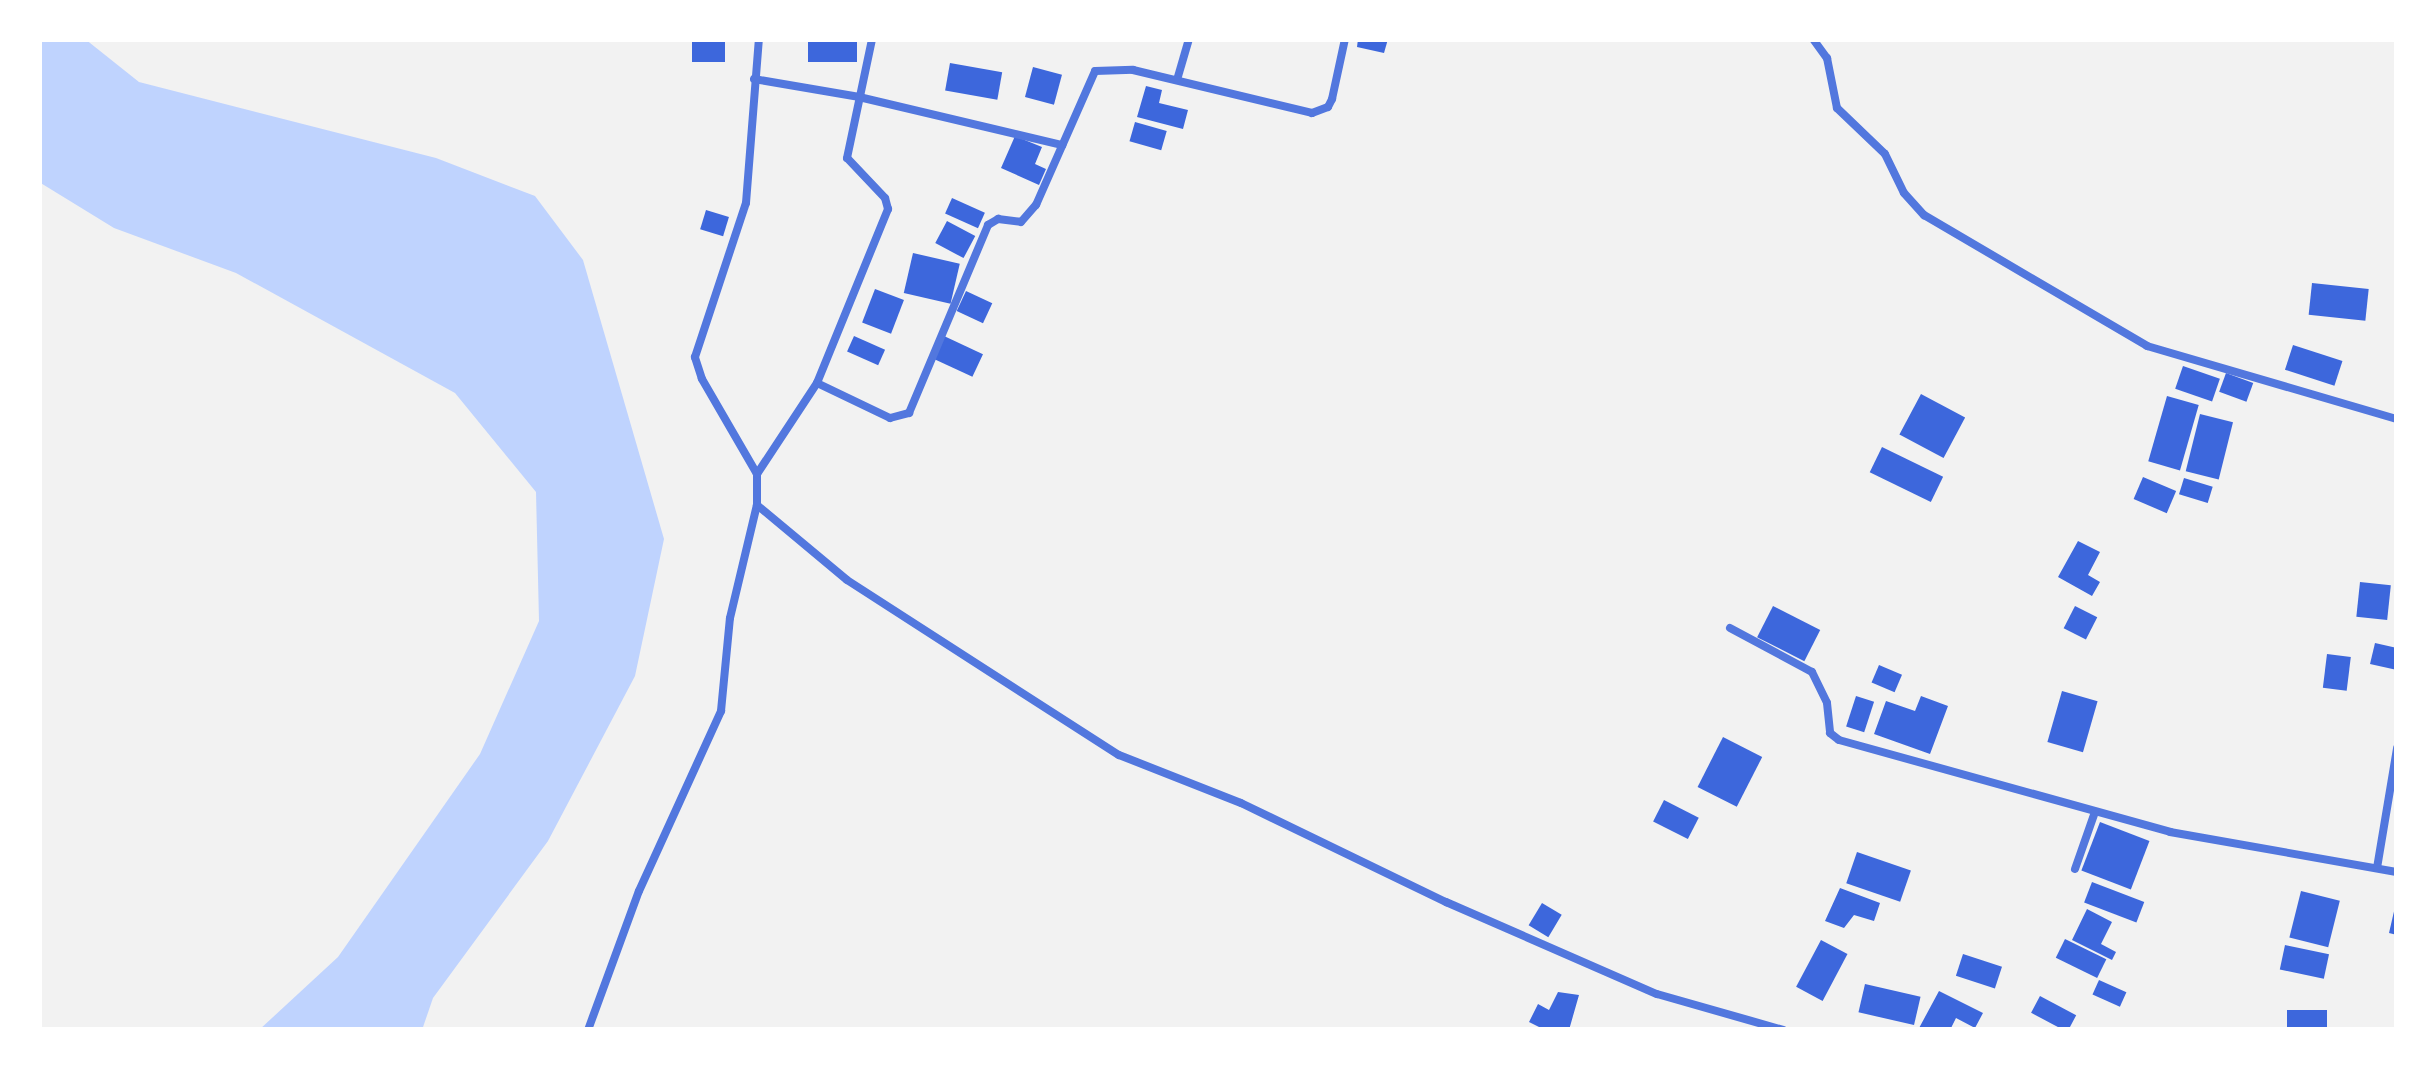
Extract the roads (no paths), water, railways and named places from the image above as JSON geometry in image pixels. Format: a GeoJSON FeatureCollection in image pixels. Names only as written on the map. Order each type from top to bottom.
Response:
{"type":"FeatureCollection","features":[{"type":"Feature","properties":{"kind":"street"},"geometry":{"type":"LineString","coordinates":[[588,1030],[639,891],[721,711],[730,618],[757,505],[757,474],[702,380],[695,357],[746,203],[759,39]]}},
{"type":"Feature","properties":{"kind":"street"},"geometry":{"type":"LineString","coordinates":[[757,474],[817,383],[888,208],[885,198],[847,158],[872,39]]}},
{"type":"Feature","properties":{"kind":"street"},"geometry":{"type":"LineString","coordinates":[[1177,80],[1190,39]]}},
{"type":"Feature","properties":{"kind":"street"},"geometry":{"type":"LineString","coordinates":[[817,383],[890,418],[909,413],[988,225],[1026,218],[1095,70],[1119,68],[1321,111],[1332,99],[1345,39]]}},
{"type":"Feature","properties":{"kind":"street"},"geometry":{"type":"LineString","coordinates":[[1813,39],[1827,58],[1837,108],[1885,154],[1904,193],[1924,215],[2147,346],[2397,419]]}},
{"type":"Feature","properties":{"kind":"street"},"geometry":{"type":"LineString","coordinates":[[754,79],[860,97],[1062,146]]}},
{"type":"Feature","properties":{"kind":"street"},"geometry":{"type":"LineString","coordinates":[[757,505],[847,580],[1119,754],[1241,802],[1446,902],[1658,994],[1783,1030]]}},
{"type":"Feature","properties":{"kind":"street"},"geometry":{"type":"LineString","coordinates":[[1730,628],[1812,672],[1827,704],[1830,733],[1839,740],[2170,832],[2397,872]]}},
{"type":"Feature","properties":{"kind":"street"},"geometry":{"type":"LineString","coordinates":[[2378,868],[2397,748]]}},
{"type":"Feature","properties":{"kind":"street"},"geometry":{"type":"LineString","coordinates":[[2075,869],[2095,812]]}},
{"type":"Feature","properties":{"kind":"water"},"geometry":{"type":"Polygon","coordinates":[[[39,39],[85,39],[139,82],[436,158],[535,196],[583,260],[664,539],[635,676],[548,841],[433,998],[422,1030],[259,1030],[338,957],[480,754],[539,621],[536,492],[455,393],[236,273],[114,228],[39,182],[39,39]]]}}]}
